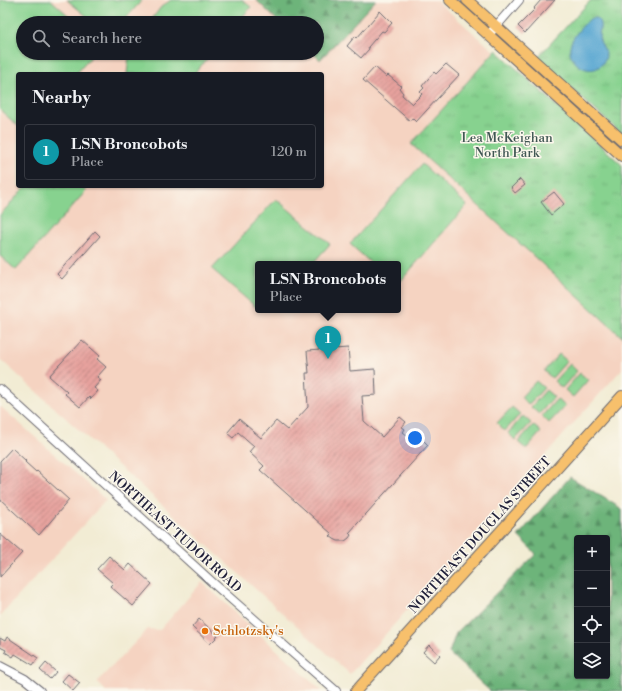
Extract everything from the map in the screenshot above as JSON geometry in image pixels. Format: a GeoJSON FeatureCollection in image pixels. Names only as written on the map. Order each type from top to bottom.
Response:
{"type":"FeatureCollection","features":[{"type":"Feature","properties":{"kind":"main road"},"geometry":{"type":"LineString","coordinates":[[450,0],[622,156]]}},
{"type":"Feature","properties":{"kind":"main road"},"geometry":{"type":"LineString","coordinates":[[467,0],[622,140]]}},
{"type":"Feature","properties":{"kind":"main road","name":"NORTHEAST DOUGLAS STREET"},"geometry":{"type":"LineString","coordinates":[[356,691],[622,396]]}},
{"type":"Feature","properties":{"kind":"street"},"geometry":{"type":"LineString","coordinates":[[488,34],[519,0]]}},
{"type":"Feature","properties":{"kind":"street","name":"NORTHEAST TUDOR ROAD"},"geometry":{"type":"LineString","coordinates":[[0,390],[202,573],[336,691]]}},
{"type":"Feature","properties":{"kind":"street"},"geometry":{"type":"LineString","coordinates":[[0,666],[25,679],[40,691]]}},
{"type":"Feature","properties":{"kind":"shaded area"},"geometry":{"type":"Polygon","coordinates":[[[0,0],[256,0],[273,16],[16,16],[16,60],[324,60],[324,56],[376,0],[436,0],[495,52],[411,144],[622,337],[622,369],[350,674],[0,359],[0,0]]]}},
{"type":"Feature","properties":{"kind":"shaded area"},"geometry":{"type":"Polygon","coordinates":[[[0,406],[106,500],[1,615],[0,615],[0,406]]]}},
{"type":"Feature","properties":{"kind":"shaded area"},"geometry":{"type":"Polygon","coordinates":[[[202,582],[322,691],[106,691],[97,682],[148,629],[160,630],[202,582]]]}},
{"type":"Feature","properties":{"kind":"green space"},"geometry":{"type":"Polygon","coordinates":[[[0,0],[51,0],[69,16],[16,16],[16,60],[88,60],[78,72],[16,72],[16,124],[0,110],[0,0]]]}},
{"type":"Feature","properties":{"kind":"green space"},"geometry":{"type":"Polygon","coordinates":[[[67,0],[142,0],[128,16],[86,16],[67,0]]]}},
{"type":"Feature","properties":{"kind":"green space"},"geometry":{"type":"Polygon","coordinates":[[[171,0],[242,0],[251,7],[243,16],[154,16],[161,7],[171,0]]]}},
{"type":"Feature","properties":{"kind":"green space"},"geometry":{"type":"Polygon","coordinates":[[[256,0],[376,0],[324,56],[324,16],[273,16],[256,0]]]}},
{"type":"Feature","properties":{"kind":"green space"},"geometry":{"type":"Polygon","coordinates":[[[591,0],[622,0],[622,134],[537,58],[591,0]]]}},
{"type":"Feature","properties":{"kind":"green space","name":"Lea McKeighan North Park"},"geometry":{"type":"Polygon","coordinates":[[[496,50],[622,165],[622,337],[411,144],[496,50]]]}},
{"type":"Feature","properties":{"kind":"green space"},"geometry":{"type":"Polygon","coordinates":[[[128,60],[206,60],[196,72],[127,72],[128,60]]]}},
{"type":"Feature","properties":{"kind":"green space"},"geometry":{"type":"Polygon","coordinates":[[[422,164],[467,205],[401,281],[401,261],[369,261],[350,244],[422,164]]]}},
{"type":"Feature","properties":{"kind":"green space"},"geometry":{"type":"Polygon","coordinates":[[[24,188],[82,188],[86,191],[16,270],[0,256],[0,215],[24,188]]]}},
{"type":"Feature","properties":{"kind":"green space"},"geometry":{"type":"Polygon","coordinates":[[[276,199],[330,244],[315,261],[255,261],[255,306],[212,269],[276,199]]]}},
{"type":"Feature","properties":{"kind":"green space"},"geometry":{"type":"Polygon","coordinates":[[[559,354],[567,361],[552,378],[544,371],[559,354]]]}},
{"type":"Feature","properties":{"kind":"green space"},"geometry":{"type":"Polygon","coordinates":[[[570,364],[577,371],[562,388],[554,381],[570,364]]]}},
{"type":"Feature","properties":{"kind":"green space"},"geometry":{"type":"Polygon","coordinates":[[[580,373],[588,380],[573,397],[565,390],[580,373]]]}},
{"type":"Feature","properties":{"kind":"green space"},"geometry":{"type":"Polygon","coordinates":[[[536,381],[544,388],[528,405],[521,397],[536,381]]]}},
{"type":"Feature","properties":{"kind":"green space"},"geometry":{"type":"Polygon","coordinates":[[[546,390],[554,397],[539,414],[531,407],[546,390]]]}},
{"type":"Feature","properties":{"kind":"green space"},"geometry":{"type":"Polygon","coordinates":[[[557,399],[565,406],[549,423],[542,416],[557,399]]]}},
{"type":"Feature","properties":{"kind":"green space"},"geometry":{"type":"Polygon","coordinates":[[[512,407],[520,414],[505,431],[497,423],[512,407]]]}},
{"type":"Feature","properties":{"kind":"green space"},"geometry":{"type":"Polygon","coordinates":[[[523,416],[531,423],[515,440],[508,433],[523,416]]]}},
{"type":"Feature","properties":{"kind":"green space"},"geometry":{"type":"Polygon","coordinates":[[[533,425],[541,432],[526,449],[518,442],[533,425]]]}},
{"type":"Feature","properties":{"kind":"green space"},"geometry":{"type":"Polygon","coordinates":[[[570,477],[622,509],[622,691],[490,691],[449,653],[456,633],[536,554],[518,536],[570,477]]]}},
{"type":"Feature","properties":{"kind":"water"},"geometry":{"type":"Polygon","coordinates":[[[591,18],[597,18],[599,21],[599,38],[606,55],[602,64],[598,68],[588,69],[583,68],[574,61],[571,56],[570,47],[571,42],[580,29],[591,18]]]}},
{"type":"Feature","properties":{"kind":"building"},"geometry":{"type":"Polygon","coordinates":[[[541,0],[555,0],[525,33],[518,26],[535,9],[534,8],[541,0]]]}},
{"type":"Feature","properties":{"kind":"building"},"geometry":{"type":"Polygon","coordinates":[[[380,11],[392,23],[384,32],[382,31],[368,47],[369,49],[361,58],[347,46],[355,36],[357,38],[380,11]]]}},
{"type":"Feature","properties":{"kind":"building"},"geometry":{"type":"Polygon","coordinates":[[[446,64],[459,75],[416,122],[412,118],[410,121],[363,80],[375,67],[386,77],[388,75],[401,86],[399,88],[403,93],[402,95],[412,104],[422,94],[420,92],[424,88],[422,86],[434,72],[436,74],[446,64]]]}},
{"type":"Feature","properties":{"kind":"building"},"geometry":{"type":"Polygon","coordinates":[[[520,179],[525,185],[515,193],[511,188],[520,179]]]}},
{"type":"Feature","properties":{"kind":"building"},"geometry":{"type":"Polygon","coordinates":[[[554,192],[564,204],[551,215],[541,202],[554,192]]]}},
{"type":"Feature","properties":{"kind":"building"},"geometry":{"type":"Polygon","coordinates":[[[95,231],[100,236],[62,279],[57,274],[95,231]]]}},
{"type":"Feature","properties":{"kind":"building"},"geometry":{"type":"Polygon","coordinates":[[[82,340],[100,356],[97,359],[106,367],[97,377],[101,380],[94,388],[98,391],[91,399],[89,397],[80,407],[65,394],[67,392],[49,376],[82,340]]]}},
{"type":"Feature","properties":{"kind":"building"},"geometry":{"type":"Polygon","coordinates":[[[348,348],[350,371],[375,369],[376,395],[362,396],[364,421],[382,437],[400,417],[406,422],[402,427],[405,429],[403,432],[418,444],[422,439],[428,445],[349,533],[351,535],[349,538],[345,541],[338,541],[330,536],[332,534],[260,470],[264,466],[249,452],[254,446],[238,432],[233,438],[227,433],[239,419],[261,438],[276,421],[287,430],[308,407],[306,373],[309,373],[307,351],[348,348]]]}},
{"type":"Feature","properties":{"kind":"building"},"geometry":{"type":"Polygon","coordinates":[[[12,448],[26,461],[25,462],[69,500],[39,535],[0,499],[0,461],[12,448]]]}},
{"type":"Feature","properties":{"kind":"building"},"geometry":{"type":"Polygon","coordinates":[[[0,534],[22,553],[0,577],[0,534]]]}},
{"type":"Feature","properties":{"kind":"building"},"geometry":{"type":"Polygon","coordinates":[[[109,556],[125,570],[130,564],[152,584],[133,606],[110,586],[113,583],[97,569],[109,556]]]}},
{"type":"Feature","properties":{"kind":"building","name":"Schlotzsky's"},"geometry":{"type":"Polygon","coordinates":[[[199,619],[218,636],[210,644],[192,627],[199,619]]]}},
{"type":"Feature","properties":{"kind":"building"},"geometry":{"type":"Polygon","coordinates":[[[7,637],[38,658],[33,665],[15,654],[13,657],[5,652],[6,650],[0,647],[0,638],[5,641],[7,637]]]}},
{"type":"Feature","properties":{"kind":"building"},"geometry":{"type":"Polygon","coordinates":[[[429,645],[440,655],[434,662],[423,652],[429,645]]]}},
{"type":"Feature","properties":{"kind":"building"},"geometry":{"type":"Polygon","coordinates":[[[46,663],[56,672],[50,679],[40,670],[46,663]]]}},
{"type":"Feature","properties":{"kind":"building"},"geometry":{"type":"Polygon","coordinates":[[[68,674],[80,683],[73,691],[62,681],[68,674]]]}},
{"type":"Feature","properties":{"kind":"place","name":"LSN Broncobots"},"geometry":{"type":"Point","coordinates":[328,359]}},
{"type":"Feature","properties":{"kind":"place","name":"Schlotzsky's"},"geometry":{"type":"Point","coordinates":[205,631]}}]}
